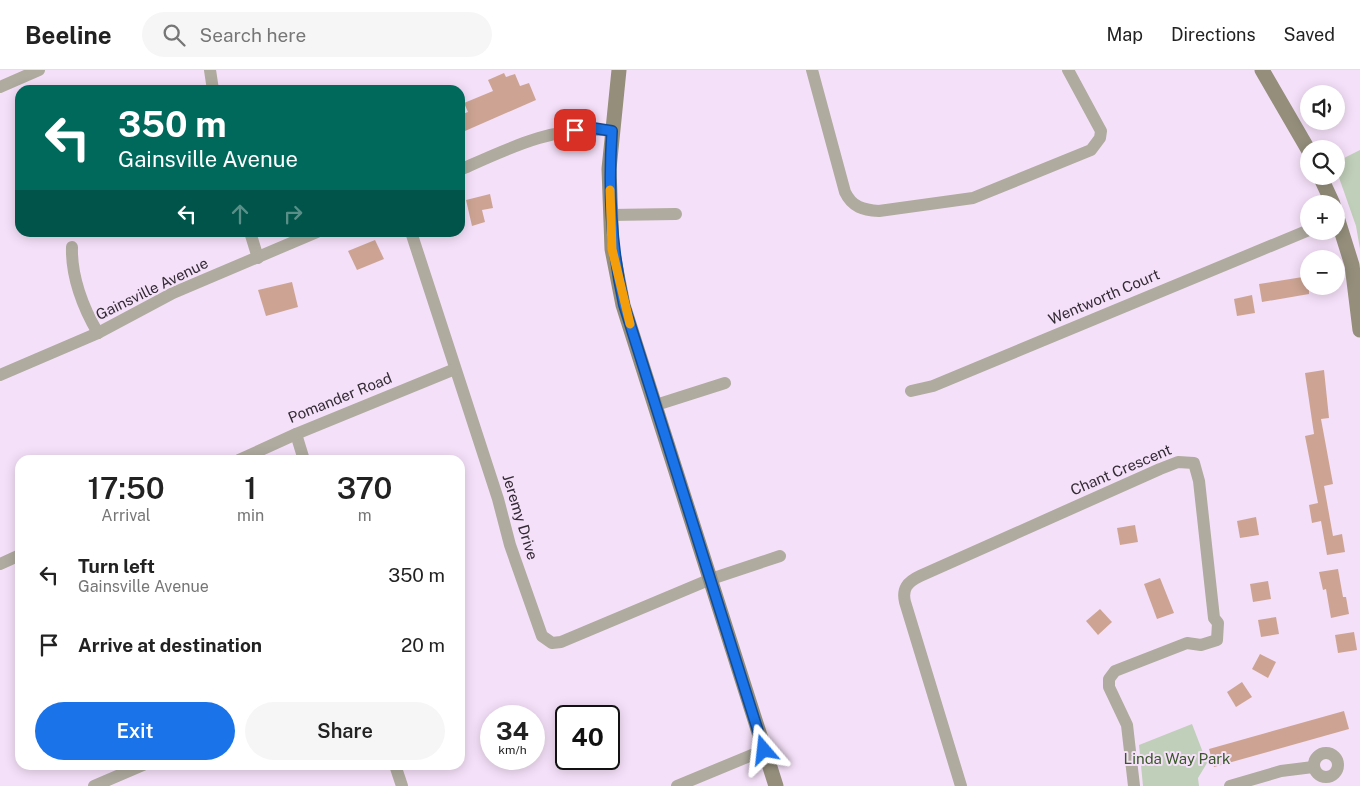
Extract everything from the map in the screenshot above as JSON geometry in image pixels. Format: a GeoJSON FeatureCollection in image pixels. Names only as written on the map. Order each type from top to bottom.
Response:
{"type":"FeatureCollection","features":[{"type":"Feature","properties":{"kind":"street"},"geometry":{"type":"LineString","coordinates":[[0,87],[39,70]]}},
{"type":"Feature","properties":{"kind":"street"},"geometry":{"type":"LineString","coordinates":[[210,70],[212,85]]}},
{"type":"Feature","properties":{"kind":"street"},"geometry":{"type":"LineString","coordinates":[[619,70],[609,170],[612,249],[624,305],[635,348],[656,404],[776,786]]}},
{"type":"Feature","properties":{"kind":"street"},"geometry":{"type":"LineString","coordinates":[[812,70],[845,192],[855,206],[866,210],[879,211],[973,198],[1091,150],[1100,138],[1101,131],[1068,70]]}},
{"type":"Feature","properties":{"kind":"street"},"geometry":{"type":"LineString","coordinates":[[1262,70],[1303,140]]}},
{"type":"Feature","properties":{"kind":"street"},"geometry":{"type":"LineString","coordinates":[[465,168],[529,140],[593,128],[612,131]]}},
{"type":"Feature","properties":{"kind":"street"},"geometry":{"type":"LineString","coordinates":[[610,215],[676,214]]}},
{"type":"Feature","properties":{"kind":"street","name":"Wentworth Court"},"geometry":{"type":"LineString","coordinates":[[911,391],[933,386],[1300,234]]}},
{"type":"Feature","properties":{"kind":"street"},"geometry":{"type":"LineString","coordinates":[[252,237],[258,258]]}},
{"type":"Feature","properties":{"kind":"street","name":"Gainsville Avenue"},"geometry":{"type":"LineString","coordinates":[[0,375],[98,333],[174,293],[306,237]]}},
{"type":"Feature","properties":{"kind":"street","name":"Jeremy Drive"},"geometry":{"type":"LineString","coordinates":[[413,237],[498,499],[510,545],[542,636],[552,642],[561,642],[711,579]]}},
{"type":"Feature","properties":{"kind":"street"},"geometry":{"type":"LineString","coordinates":[[1344,240],[1352,265],[1360,330]]}},
{"type":"Feature","properties":{"kind":"street"},"geometry":{"type":"LineString","coordinates":[[72,247],[72,264],[76,283],[98,333]]}},
{"type":"Feature","properties":{"kind":"street","name":"Pomander Road"},"geometry":{"type":"LineString","coordinates":[[250,455],[296,434],[455,369]]}},
{"type":"Feature","properties":{"kind":"street"},"geometry":{"type":"LineString","coordinates":[[656,404],[725,384]]}},
{"type":"Feature","properties":{"kind":"street"},"geometry":{"type":"LineString","coordinates":[[296,434],[302,455]]}},
{"type":"Feature","properties":{"kind":"street","name":"Chant Crescent"},"geometry":{"type":"LineString","coordinates":[[961,786],[905,602],[903,593],[906,586],[911,580],[1160,469],[1178,462],[1194,463],[1199,481],[1214,618],[1218,623],[1217,640],[1201,645],[1186,643],[1115,671],[1109,679],[1109,688],[1126,725],[1134,786]]}},
{"type":"Feature","properties":{"kind":"street"},"geometry":{"type":"LineString","coordinates":[[711,579],[780,556]]}},
{"type":"Feature","properties":{"kind":"street"},"geometry":{"type":"LineString","coordinates":[[0,564],[15,557]]}},
{"type":"Feature","properties":{"kind":"street"},"geometry":{"type":"LineString","coordinates":[[677,786],[764,750]]}},
{"type":"Feature","properties":{"kind":"street"},"geometry":{"type":"LineString","coordinates":[[1230,786],[1281,771],[1313,767]]}},
{"type":"Feature","properties":{"kind":"street"},"geometry":{"type":"LineString","coordinates":[[94,786],[131,770]]}},
{"type":"Feature","properties":{"kind":"street"},"geometry":{"type":"LineString","coordinates":[[397,770],[402,786]]}},
{"type":"Feature","properties":{"kind":"green space"},"geometry":{"type":"Polygon","coordinates":[[[1360,150],[1360,249],[1356,226],[1342,185],[1345,185],[1345,158],[1360,150]]]}},
{"type":"Feature","properties":{"kind":"green space","name":"Linda Way Park"},"geometry":{"type":"Polygon","coordinates":[[[1192,724],[1207,763],[1198,778],[1199,786],[1143,786],[1139,745],[1192,724]]]}},
{"type":"Feature","properties":{"kind":"building"},"geometry":{"type":"Polygon","coordinates":[[[504,73],[506,77],[515,74],[520,86],[529,83],[536,100],[465,131],[465,113],[468,112],[465,103],[493,91],[488,80],[504,73]]]}},
{"type":"Feature","properties":{"kind":"building"},"geometry":{"type":"Polygon","coordinates":[[[490,194],[493,208],[482,210],[485,222],[472,226],[466,200],[490,194]]]}},
{"type":"Feature","properties":{"kind":"building"},"geometry":{"type":"Polygon","coordinates":[[[375,240],[384,259],[357,270],[348,251],[375,240]]]}},
{"type":"Feature","properties":{"kind":"building"},"geometry":{"type":"Polygon","coordinates":[[[1300,277],[1300,295],[1303,295],[1262,302],[1259,284],[1300,277]]]}},
{"type":"Feature","properties":{"kind":"building"},"geometry":{"type":"Polygon","coordinates":[[[292,282],[298,307],[266,316],[258,290],[292,282]]]}},
{"type":"Feature","properties":{"kind":"building"},"geometry":{"type":"Polygon","coordinates":[[[1252,295],[1255,313],[1237,316],[1234,299],[1252,295]]]}},
{"type":"Feature","properties":{"kind":"building"},"geometry":{"type":"Polygon","coordinates":[[[1324,370],[1329,418],[1321,419],[1333,484],[1324,486],[1333,536],[1342,534],[1345,552],[1327,555],[1321,521],[1312,523],[1309,505],[1318,503],[1305,436],[1314,434],[1305,373],[1324,370]]]}},
{"type":"Feature","properties":{"kind":"building"},"geometry":{"type":"Polygon","coordinates":[[[1256,517],[1259,535],[1240,538],[1237,521],[1256,517]]]}},
{"type":"Feature","properties":{"kind":"building"},"geometry":{"type":"Polygon","coordinates":[[[1135,525],[1138,542],[1120,545],[1117,528],[1135,525]]]}},
{"type":"Feature","properties":{"kind":"building"},"geometry":{"type":"Polygon","coordinates":[[[1338,569],[1343,597],[1346,597],[1349,614],[1331,618],[1326,589],[1323,590],[1319,572],[1338,569]]]}},
{"type":"Feature","properties":{"kind":"building"},"geometry":{"type":"Polygon","coordinates":[[[1160,578],[1174,613],[1157,619],[1144,584],[1160,578]]]}},
{"type":"Feature","properties":{"kind":"building"},"geometry":{"type":"Polygon","coordinates":[[[1268,581],[1271,599],[1253,602],[1250,584],[1268,581]]]}},
{"type":"Feature","properties":{"kind":"building"},"geometry":{"type":"Polygon","coordinates":[[[1100,609],[1112,622],[1098,635],[1086,621],[1100,609]]]}},
{"type":"Feature","properties":{"kind":"building"},"geometry":{"type":"Polygon","coordinates":[[[1276,617],[1279,634],[1261,637],[1258,620],[1276,617]]]}},
{"type":"Feature","properties":{"kind":"building"},"geometry":{"type":"Polygon","coordinates":[[[1354,632],[1357,650],[1338,653],[1335,635],[1354,632]]]}},
{"type":"Feature","properties":{"kind":"building"},"geometry":{"type":"Polygon","coordinates":[[[1260,654],[1276,662],[1268,678],[1252,669],[1260,654]]]}},
{"type":"Feature","properties":{"kind":"building"},"geometry":{"type":"Polygon","coordinates":[[[1242,682],[1252,697],[1236,707],[1227,692],[1242,682]]]}},
{"type":"Feature","properties":{"kind":"building"},"geometry":{"type":"Polygon","coordinates":[[[1344,711],[1349,729],[1214,767],[1209,749],[1344,711]]]}},
{"type":"Feature","properties":{"kind":"slow traffic"},"geometry":{"type":"LineString","coordinates":[[610,190],[612,249],[630,324]]}},
{"type":"Feature","properties":{"kind":"route"},"geometry":{"type":"LineString","coordinates":[[575,130],[593,128],[612,131],[609,170],[612,249],[624,305],[635,348],[656,404],[764,750]]}}]}
